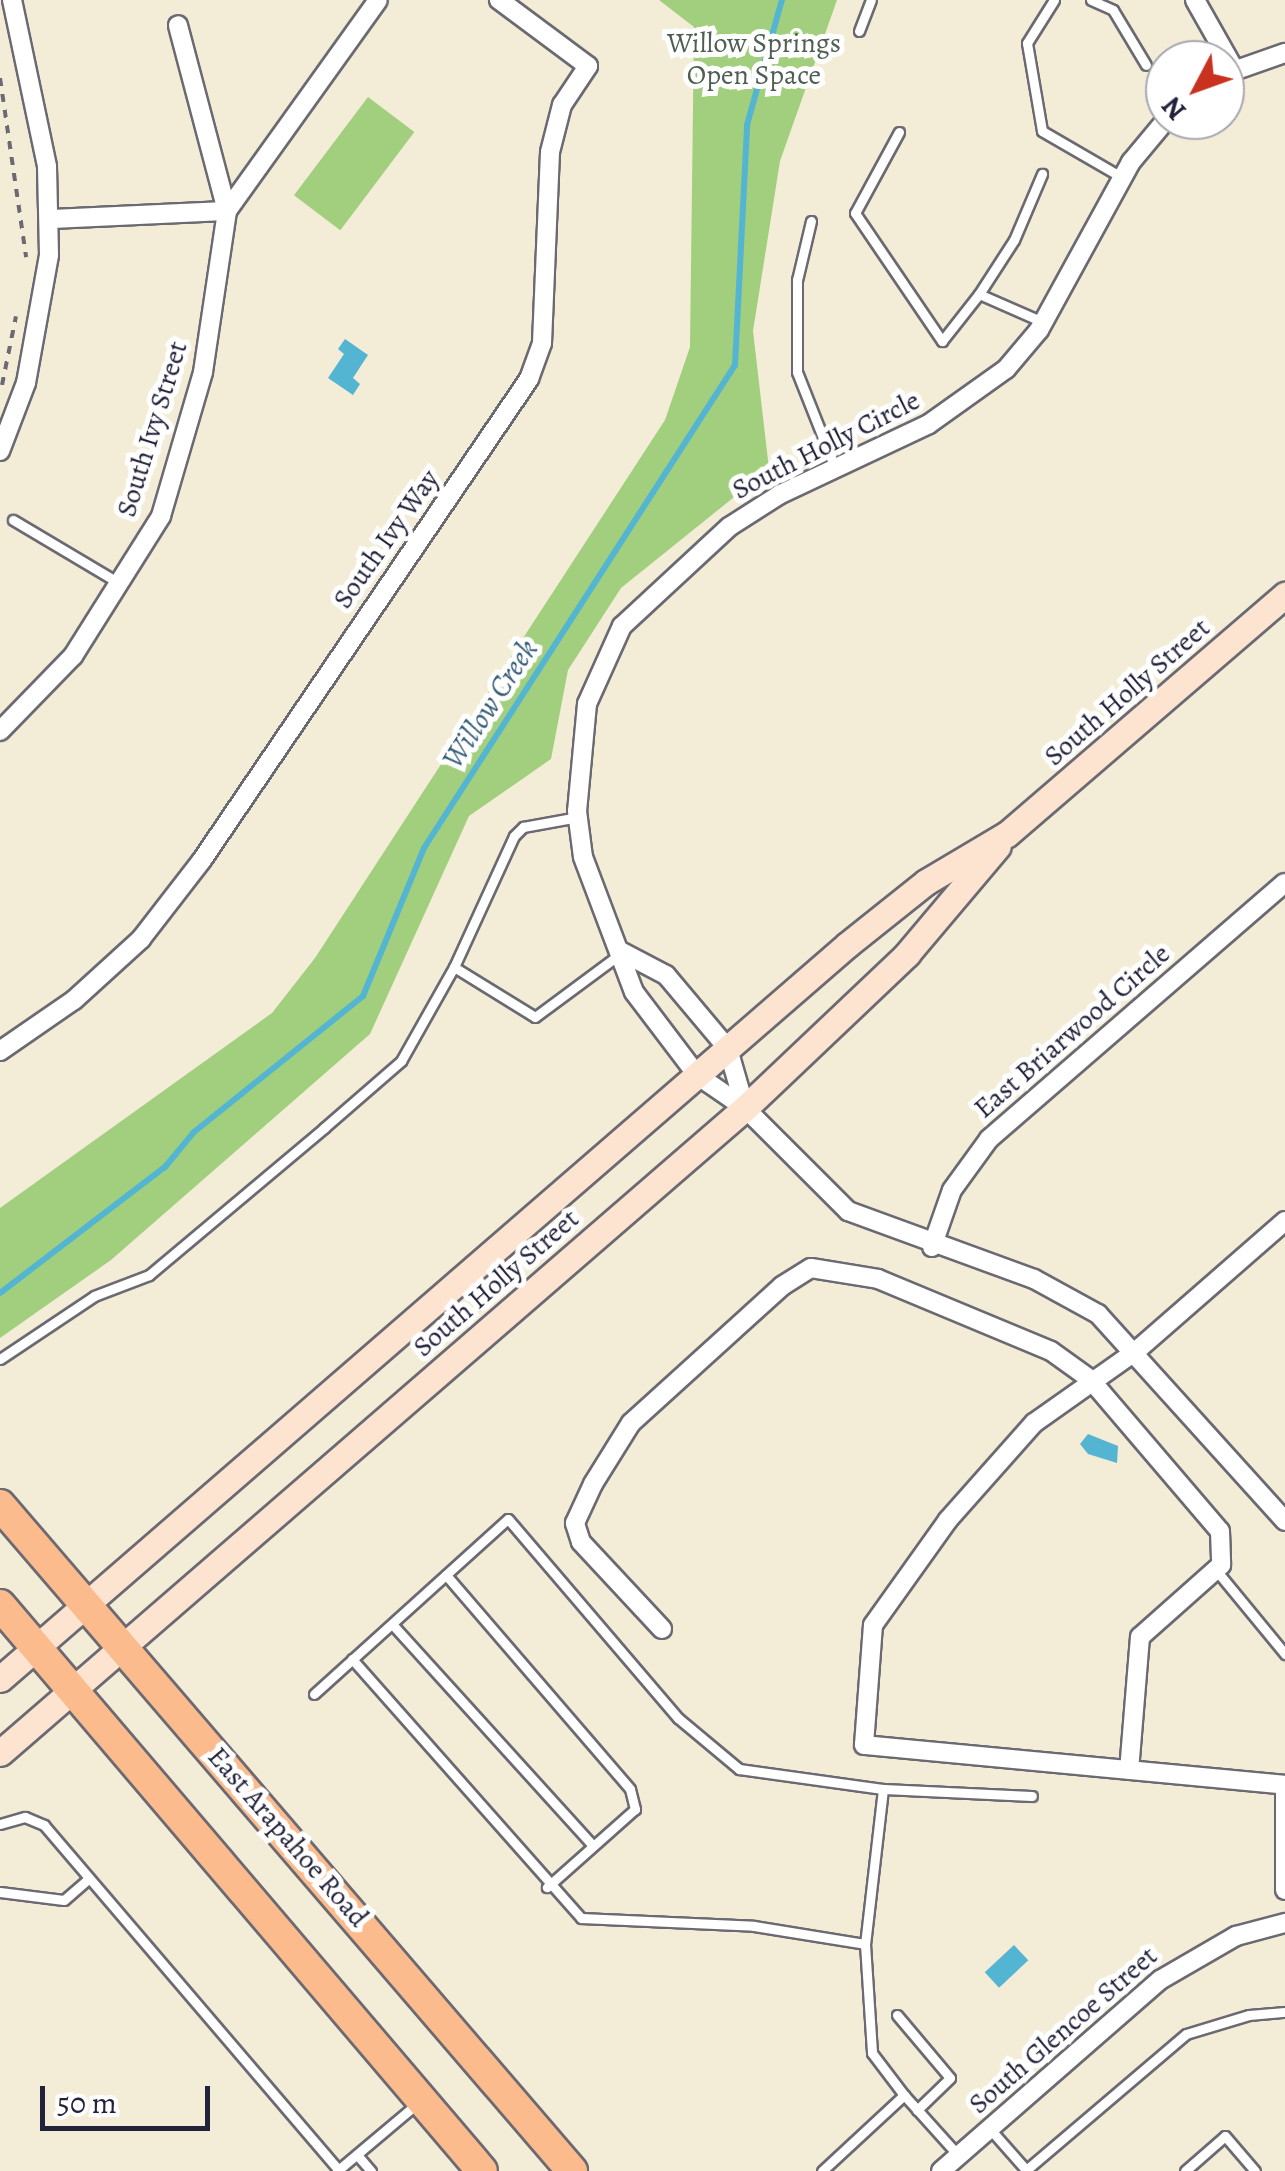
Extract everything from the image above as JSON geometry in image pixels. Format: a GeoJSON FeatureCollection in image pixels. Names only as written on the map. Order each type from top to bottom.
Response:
{"type":"FeatureCollection","features":[{"type":"Feature","properties":{"kind":"main road","name":"South Holly Street"},"geometry":{"type":"LineString","coordinates":[[0,1753],[745,1108],[907,954],[1007,834],[1285,595]]}},
{"type":"Feature","properties":{"kind":"main road","name":"South Holly Street"},"geometry":{"type":"LineString","coordinates":[[0,1679],[728,1048],[926,882],[1007,834]]}},
{"type":"Feature","properties":{"kind":"main road","name":"East Arapahoe Road"},"geometry":{"type":"LineString","coordinates":[[0,1505],[572,2171]]}},
{"type":"Feature","properties":{"kind":"main road"},"geometry":{"type":"LineString","coordinates":[[0,1605],[482,2171]]}},
{"type":"Feature","properties":{"kind":"street"},"geometry":{"type":"LineString","coordinates":[[0,451],[17,414],[42,319],[50,219],[41,130],[12,0]]}},
{"type":"Feature","properties":{"kind":"street","name":"South Ivy Street"},"geometry":{"type":"LineString","coordinates":[[227,212],[378,0]]}},
{"type":"Feature","properties":{"kind":"street","name":"South Ivy Way"},"geometry":{"type":"LineString","coordinates":[[0,1051],[74,1000],[140,940],[202,860],[528,379],[542,343],[550,152],[562,106],[588,66],[499,0]]}},
{"type":"Feature","properties":{"kind":"street"},"geometry":{"type":"LineString","coordinates":[[1195,0],[1214,40]]}},
{"type":"Feature","properties":{"kind":"street","name":"South Ivy Street"},"geometry":{"type":"LineString","coordinates":[[0,732],[74,656],[161,516],[203,372],[227,212],[178,25]]}},
{"type":"Feature","properties":{"kind":"street"},"geometry":{"type":"LineString","coordinates":[[1245,67],[1285,52]]}},
{"type":"Feature","properties":{"kind":"street","name":"South Holly Circle"},"geometry":{"type":"LineString","coordinates":[[1151,140],[1122,178],[1043,322],[1006,369],[971,398],[729,527],[622,626],[587,704],[578,818],[584,857],[634,992],[697,1075],[745,1108],[848,1212],[1065,1292],[1136,1351],[1285,1521]]}},
{"type":"Feature","properties":{"kind":"street"},"geometry":{"type":"LineString","coordinates":[[50,219],[227,212]]}},
{"type":"Feature","properties":{"kind":"street","name":"East Briarwood Circle"},"geometry":{"type":"LineString","coordinates":[[932,1246],[952,1190],[988,1139],[1285,883]]}},
{"type":"Feature","properties":{"kind":"street"},"geometry":{"type":"LineString","coordinates":[[622,952],[666,976],[728,1048],[745,1108]]}},
{"type":"Feature","properties":{"kind":"street"},"geometry":{"type":"LineString","coordinates":[[1285,1221],[1136,1351],[1090,1379],[1034,1422],[948,1520],[873,1625],[864,1745],[1285,1786],[1285,1890]]}},
{"type":"Feature","properties":{"kind":"street"},"geometry":{"type":"LineString","coordinates":[[662,1629],[581,1542],[575,1522],[631,1423],[782,1286],[811,1268],[878,1279],[1051,1350],[1090,1379],[1220,1532],[1216,1570],[1140,1637],[1129,1770]]}},
{"type":"Feature","properties":{"kind":"street","name":"South Glencoe Street"},"geometry":{"type":"LineString","coordinates":[[942,2171],[1188,1960],[1236,1936],[1285,1923]]}},
{"type":"Feature","properties":{"kind":"lane"},"geometry":{"type":"LineString","coordinates":[[859,31],[871,0]]}},
{"type":"Feature","properties":{"kind":"lane"},"geometry":{"type":"LineString","coordinates":[[1054,0],[1028,43],[1042,131],[1122,178]]}},
{"type":"Feature","properties":{"kind":"lane"},"geometry":{"type":"LineString","coordinates":[[1091,0],[1113,10],[1145,63]]}},
{"type":"Feature","properties":{"kind":"lane"},"geometry":{"type":"LineString","coordinates":[[899,132],[854,213],[942,341],[1014,240],[1042,174]]}},
{"type":"Feature","properties":{"kind":"lane"},"geometry":{"type":"LineString","coordinates":[[811,221],[798,280],[797,372],[834,468]]}},
{"type":"Feature","properties":{"kind":"lane"},"geometry":{"type":"LineString","coordinates":[[979,294],[1043,322]]}},
{"type":"Feature","properties":{"kind":"lane"},"geometry":{"type":"LineString","coordinates":[[13,520],[121,584]]}},
{"type":"Feature","properties":{"kind":"lane"},"geometry":{"type":"LineString","coordinates":[[0,1359],[94,1296],[150,1275],[402,1061],[454,966],[514,836],[523,827],[578,818]]}},
{"type":"Feature","properties":{"kind":"lane"},"geometry":{"type":"LineString","coordinates":[[454,966],[534,1017],[622,952]]}},
{"type":"Feature","properties":{"kind":"lane"},"geometry":{"type":"LineString","coordinates":[[314,1694],[508,1519],[678,1718],[738,1769],[883,1789],[1032,1796]]}},
{"type":"Feature","properties":{"kind":"lane"},"geometry":{"type":"LineString","coordinates":[[1216,1570],[1285,1654]]}},
{"type":"Feature","properties":{"kind":"lane"},"geometry":{"type":"LineString","coordinates":[[446,1575],[630,1789],[636,1810],[547,1887]]}},
{"type":"Feature","properties":{"kind":"lane"},"geometry":{"type":"LineString","coordinates":[[392,1624],[593,1846]]}},
{"type":"Feature","properties":{"kind":"lane"},"geometry":{"type":"LineString","coordinates":[[352,1660],[547,1887],[581,1918],[754,1926],[866,1944]]}},
{"type":"Feature","properties":{"kind":"lane"},"geometry":{"type":"LineString","coordinates":[[883,1789],[866,1944],[872,2053],[959,2156]]}},
{"type":"Feature","properties":{"kind":"lane"},"geometry":{"type":"LineString","coordinates":[[0,1824],[24,1817],[44,1825],[338,2170],[421,2100]]}},
{"type":"Feature","properties":{"kind":"lane"},"geometry":{"type":"LineString","coordinates":[[0,1892],[64,1900],[89,1878]]}},
{"type":"Feature","properties":{"kind":"lane"},"geometry":{"type":"LineString","coordinates":[[990,2129],[1026,2171],[1186,2034],[1249,2015],[1285,2012]]}},
{"type":"Feature","properties":{"kind":"lane"},"geometry":{"type":"LineString","coordinates":[[897,2015],[950,2078],[917,2110]]}},
{"type":"Feature","properties":{"kind":"lane"},"geometry":{"type":"LineString","coordinates":[[822,2171],[904,2095]]}},
{"type":"Feature","properties":{"kind":"lane"},"geometry":{"type":"LineString","coordinates":[[1185,2171],[1225,2136],[1255,2171]]}},
{"type":"Feature","properties":{"kind":"lane"},"geometry":{"type":"LineString","coordinates":[[358,2156],[371,2171]]}},
{"type":"Feature","properties":{"kind":"path"},"geometry":{"type":"LineString","coordinates":[[0,78],[25,220],[24,270]]}},
{"type":"Feature","properties":{"kind":"path"},"geometry":{"type":"LineString","coordinates":[[0,394],[20,299]]}},
{"type":"Feature","properties":{"kind":"green space","name":"Willow Springs Open Space"},"geometry":{"type":"Polygon","coordinates":[[[659,0],[837,0],[780,161],[753,331],[769,469],[621,588],[568,670],[551,759],[469,816],[370,1034],[111,1260],[0,1338],[0,1208],[272,1013],[315,958],[665,420],[690,347],[694,27],[659,0]]]}},
{"type":"Feature","properties":{"kind":"green space"},"geometry":{"type":"Polygon","coordinates":[[[368,97],[414,132],[340,230],[294,195],[368,97]]]}},
{"type":"Feature","properties":{"kind":"water"},"geometry":{"type":"Polygon","coordinates":[[[345,339],[368,355],[353,378],[360,384],[353,395],[328,378],[344,354],[338,349],[345,339]]]}},
{"type":"Feature","properties":{"kind":"water"},"geometry":{"type":"Polygon","coordinates":[[[1088,1434],[1118,1446],[1117,1463],[1088,1454],[1080,1444],[1088,1434]]]}},
{"type":"Feature","properties":{"kind":"water"},"geometry":{"type":"Polygon","coordinates":[[[1014,1945],[1028,1960],[999,1988],[985,1972],[1014,1945]]]}},
{"type":"Feature","properties":{"kind":"waterway","name":"Willow Creek"},"geometry":{"type":"LineString","coordinates":[[0,1293],[165,1167],[194,1132],[363,996],[424,848],[735,365],[747,125],[782,0]]}}]}
